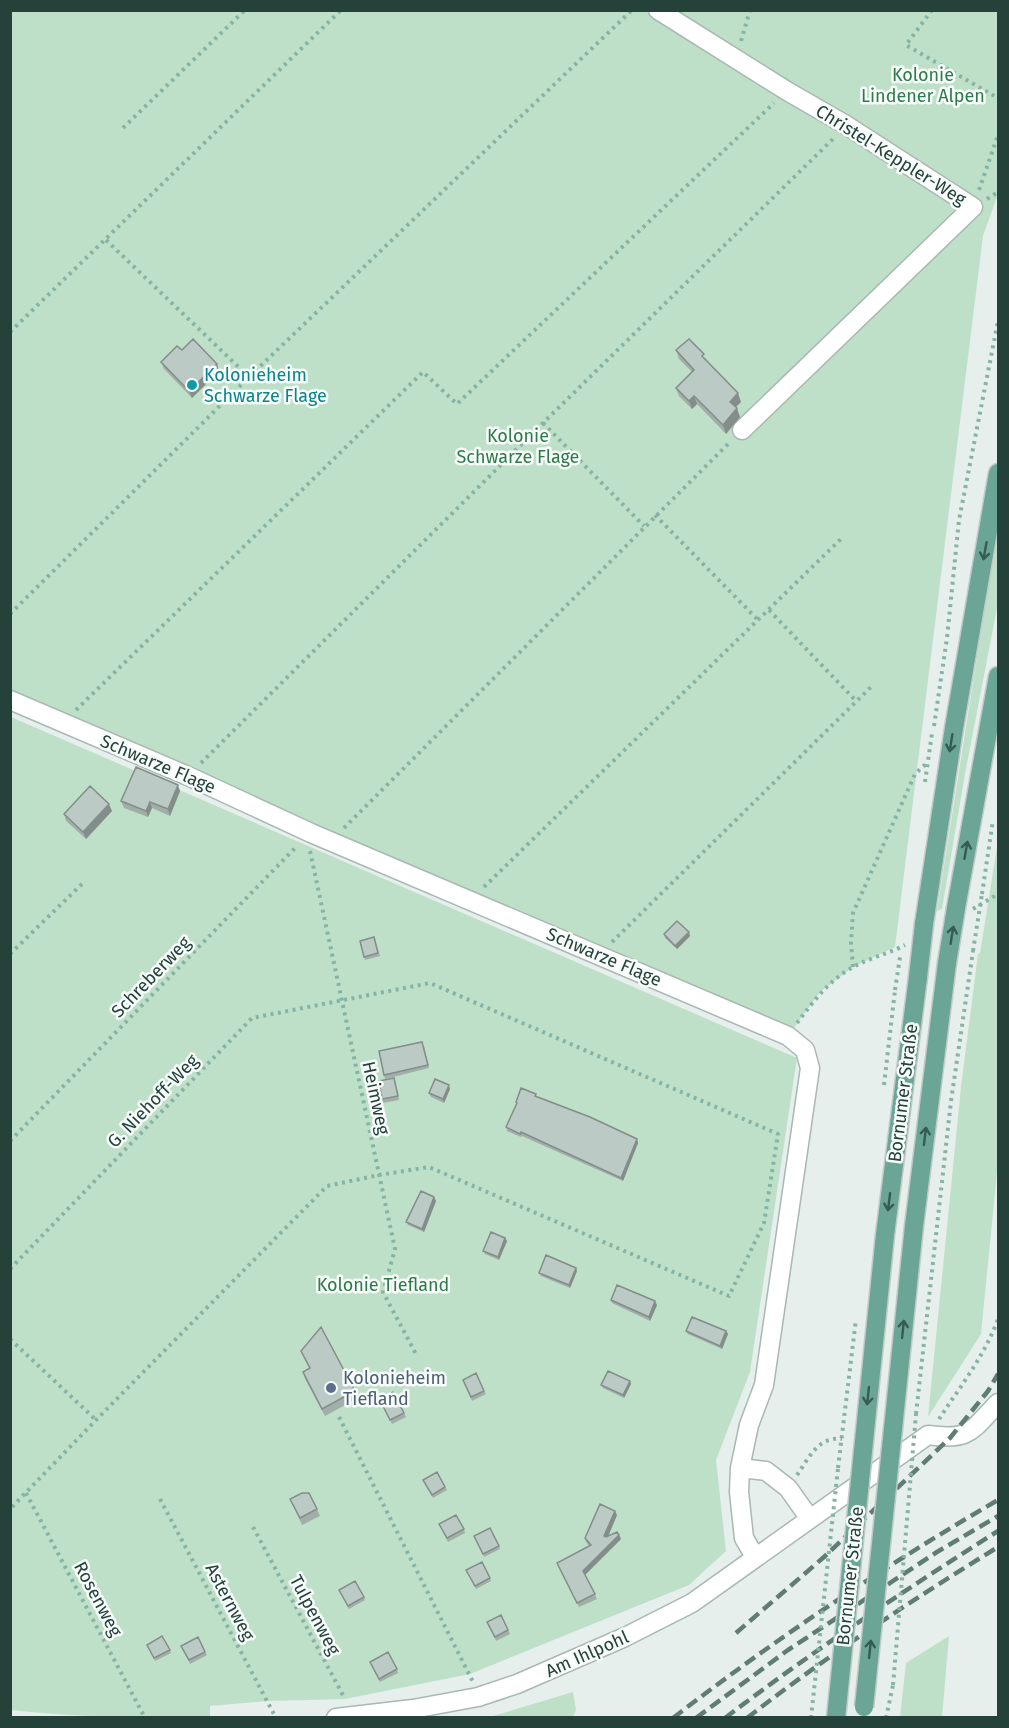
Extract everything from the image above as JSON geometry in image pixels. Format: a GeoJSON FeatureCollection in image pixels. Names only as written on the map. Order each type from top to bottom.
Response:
{"type":"FeatureCollection","features":[{"type":"Feature","properties":{"kind":"main road","name":"Bornumer Straße"},"geometry":{"type":"LineString","coordinates":[[836,1718],[885,1235],[924,924],[954,728],[999,473]]}},
{"type":"Feature","properties":{"kind":"main road","name":"Bornumer Straße"},"geometry":{"type":"LineString","coordinates":[[863,1712],[914,1226],[947,963],[999,676]]}},
{"type":"Feature","properties":{"kind":"lane","name":"Christel-Keppler-Weg"},"geometry":{"type":"LineString","coordinates":[[658,10],[846,125],[973,207],[742,430]]}},
{"type":"Feature","properties":{"kind":"lane","name":"Schwarze Flage"},"geometry":{"type":"LineString","coordinates":[[10,700],[188,776],[330,841],[788,1036],[805,1050],[810,1068],[764,1385],[749,1425],[740,1468],[739,1492],[744,1538],[755,1557]]}},
{"type":"Feature","properties":{"kind":"lane"},"geometry":{"type":"LineString","coordinates":[[928,1435],[950,1438],[969,1433],[999,1403]]}},
{"type":"Feature","properties":{"kind":"lane","name":"Am Ihlpohl"},"geometry":{"type":"LineString","coordinates":[[344,1717],[413,1709],[478,1696],[517,1684],[664,1618],[692,1603],[928,1435]]}},
{"type":"Feature","properties":{"kind":"lane"},"geometry":{"type":"LineString","coordinates":[[740,1468],[766,1471],[788,1488],[810,1519]]}},
{"type":"Feature","properties":{"kind":"path"},"geometry":{"type":"LineString","coordinates":[[123,128],[245,10]]}},
{"type":"Feature","properties":{"kind":"path"},"geometry":{"type":"LineString","coordinates":[[10,332],[341,10]]}},
{"type":"Feature","properties":{"kind":"path"},"geometry":{"type":"LineString","coordinates":[[10,614],[249,377],[632,10]]}},
{"type":"Feature","properties":{"kind":"path"},"geometry":{"type":"LineString","coordinates":[[736,59],[750,10]]}},
{"type":"Feature","properties":{"kind":"path"},"geometry":{"type":"LineString","coordinates":[[932,10],[906,45],[999,98]]}},
{"type":"Feature","properties":{"kind":"path"},"geometry":{"type":"LineString","coordinates":[[62,723],[423,372],[457,404],[787,91]]}},
{"type":"Feature","properties":{"kind":"path"},"geometry":{"type":"LineString","coordinates":[[188,776],[846,125]]}},
{"type":"Feature","properties":{"kind":"path"},"geometry":{"type":"LineString","coordinates":[[973,207],[999,135]]}},
{"type":"Feature","properties":{"kind":"path"},"geometry":{"type":"LineString","coordinates":[[106,240],[249,377]]}},
{"type":"Feature","properties":{"kind":"path"},"geometry":{"type":"LineString","coordinates":[[925,785],[948,638],[959,520],[999,321]]}},
{"type":"Feature","properties":{"kind":"path"},"geometry":{"type":"LineString","coordinates":[[543,423],[645,526]]}},
{"type":"Feature","properties":{"kind":"path"},"geometry":{"type":"LineString","coordinates":[[330,841],[742,430]]}},
{"type":"Feature","properties":{"kind":"path"},"geometry":{"type":"LineString","coordinates":[[655,515],[758,620]]}},
{"type":"Feature","properties":{"kind":"path"},"geometry":{"type":"LineString","coordinates":[[471,900],[843,537]]}},
{"type":"Feature","properties":{"kind":"path"},"geometry":{"type":"LineString","coordinates":[[769,610],[857,702]]}},
{"type":"Feature","properties":{"kind":"path"},"geometry":{"type":"LineString","coordinates":[[599,955],[872,686]]}},
{"type":"Feature","properties":{"kind":"path"},"geometry":{"type":"LineString","coordinates":[[853,967],[851,943],[854,913],[915,774],[928,762]]}},
{"type":"Feature","properties":{"kind":"path"},"geometry":{"type":"LineString","coordinates":[[886,1718],[893,1685],[915,1414],[951,1101],[993,815]]}},
{"type":"Feature","properties":{"kind":"path","name":"Heimweg"},"geometry":{"type":"LineString","coordinates":[[300,843],[309,850],[394,1249],[383,1292],[417,1356]]}},
{"type":"Feature","properties":{"kind":"path","name":"Schreberweg"},"geometry":{"type":"LineString","coordinates":[[10,1141],[300,843]]}},
{"type":"Feature","properties":{"kind":"path"},"geometry":{"type":"LineString","coordinates":[[10,954],[85,881]]}},
{"type":"Feature","properties":{"kind":"path"},"geometry":{"type":"LineString","coordinates":[[986,902],[999,894]]}},
{"type":"Feature","properties":{"kind":"path"},"geometry":{"type":"LineString","coordinates":[[895,990],[902,944]]}},
{"type":"Feature","properties":{"kind":"path"},"geometry":{"type":"LineString","coordinates":[[788,1036],[820,992],[853,967],[891,952]]}},
{"type":"Feature","properties":{"kind":"path","name":"G. Niehoff-Weg"},"geometry":{"type":"LineString","coordinates":[[10,1269],[252,1018],[430,983],[778,1134],[764,1223],[729,1296],[429,1167],[379,1175]]}},
{"type":"Feature","properties":{"kind":"path"},"geometry":{"type":"LineString","coordinates":[[10,1509],[327,1186],[379,1175]]}},
{"type":"Feature","properties":{"kind":"path"},"geometry":{"type":"LineString","coordinates":[[928,1435],[993,1335],[999,1319]]}},
{"type":"Feature","properties":{"kind":"path"},"geometry":{"type":"LineString","coordinates":[[10,1339],[96,1420]]}},
{"type":"Feature","properties":{"kind":"path"},"geometry":{"type":"LineString","coordinates":[[339,1418],[470,1674],[478,1696]]}},
{"type":"Feature","properties":{"kind":"path"},"geometry":{"type":"LineString","coordinates":[[788,1488],[820,1443],[833,1437],[842,1438]]}},
{"type":"Feature","properties":{"kind":"path"},"geometry":{"type":"LineString","coordinates":[[811,1718],[838,1468]]}},
{"type":"Feature","properties":{"kind":"path","name":"Rosenweg"},"geometry":{"type":"LineString","coordinates":[[26,1493],[145,1718]]}},
{"type":"Feature","properties":{"kind":"path","name":"Asternweg"},"geometry":{"type":"LineString","coordinates":[[160,1499],[276,1718]]}},
{"type":"Feature","properties":{"kind":"path","name":"Tulpenweg"},"geometry":{"type":"LineString","coordinates":[[252,1527],[344,1717]]}},
{"type":"Feature","properties":{"kind":"green space","name":"Kolonie Schwarze Flage"},"geometry":{"type":"Polygon","coordinates":[[[10,11],[998,11],[998,194],[983,236],[895,947],[853,967],[820,992],[788,1036],[11,700],[10,11]]]}},
{"type":"Feature","properties":{"kind":"green space"},"geometry":{"type":"Polygon","coordinates":[[[998,531],[998,603],[942,909],[937,911],[985,606],[998,531]]]}},
{"type":"Feature","properties":{"kind":"green space","name":"Kolonie Tiefland"},"geometry":{"type":"Polygon","coordinates":[[[11,717],[797,1058],[750,1372],[716,1460],[726,1551],[689,1585],[470,1674],[345,1699],[268,1701],[210,1706],[210,1718],[85,1716],[11,1710],[11,717]]]}},
{"type":"Feature","properties":{"kind":"green space"},"geometry":{"type":"Polygon","coordinates":[[[998,841],[998,1162],[981,1334],[928,1417],[961,1087],[978,954],[998,841]]]}},
{"type":"Feature","properties":{"kind":"green space"},"geometry":{"type":"Polygon","coordinates":[[[949,1636],[942,1717],[900,1717],[906,1663],[949,1636]]]}},
{"type":"Feature","properties":{"kind":"green space"},"geometry":{"type":"Polygon","coordinates":[[[573,1692],[576,1710],[573,1717],[490,1717],[573,1692]]]}},
{"type":"Feature","properties":{"kind":"building","name":"Kolonieheim Schwarze Flage"},"geometry":{"type":"Polygon","coordinates":[[[193,339],[217,364],[189,391],[161,362],[177,346],[182,350],[193,339]]]}},
{"type":"Feature","properties":{"kind":"building"},"geometry":{"type":"Polygon","coordinates":[[[689,339],[738,393],[730,402],[737,408],[723,425],[694,396],[689,401],[676,388],[694,370],[676,350],[689,339]]]}},
{"type":"Feature","properties":{"kind":"building"},"geometry":{"type":"Polygon","coordinates":[[[136,767],[178,785],[168,809],[150,802],[146,811],[121,801],[136,767]]]}},
{"type":"Feature","properties":{"kind":"building"},"geometry":{"type":"Polygon","coordinates":[[[90,786],[109,804],[83,832],[64,814],[90,786]]]}},
{"type":"Feature","properties":{"kind":"building"},"geometry":{"type":"Polygon","coordinates":[[[677,921],[689,932],[675,946],[664,934],[677,921]]]}},
{"type":"Feature","properties":{"kind":"building"},"geometry":{"type":"Polygon","coordinates":[[[374,937],[378,953],[364,957],[360,941],[374,937]]]}},
{"type":"Feature","properties":{"kind":"building"},"geometry":{"type":"Polygon","coordinates":[[[422,1042],[428,1065],[384,1075],[379,1051],[422,1042]]]}},
{"type":"Feature","properties":{"kind":"building"},"geometry":{"type":"Polygon","coordinates":[[[394,1078],[398,1096],[382,1099],[379,1081],[394,1078]]]}},
{"type":"Feature","properties":{"kind":"building"},"geometry":{"type":"Polygon","coordinates":[[[435,1079],[449,1085],[443,1099],[429,1093],[435,1079]]]}},
{"type":"Feature","properties":{"kind":"building"},"geometry":{"type":"Polygon","coordinates":[[[521,1088],[637,1139],[621,1178],[506,1127],[521,1088]]]}},
{"type":"Feature","properties":{"kind":"building"},"geometry":{"type":"Polygon","coordinates":[[[421,1191],[434,1197],[422,1229],[406,1222],[421,1191]]]}},
{"type":"Feature","properties":{"kind":"building"},"geometry":{"type":"Polygon","coordinates":[[[491,1232],[505,1238],[498,1257],[483,1251],[491,1232]]]}},
{"type":"Feature","properties":{"kind":"building"},"geometry":{"type":"Polygon","coordinates":[[[546,1255],[576,1268],[569,1285],[539,1273],[546,1255]]]}},
{"type":"Feature","properties":{"kind":"building"},"geometry":{"type":"Polygon","coordinates":[[[617,1285],[655,1301],[649,1317],[611,1300],[617,1285]]]}},
{"type":"Feature","properties":{"kind":"building"},"geometry":{"type":"Polygon","coordinates":[[[692,1317],[726,1331],[720,1346],[686,1331],[692,1317]]]}},
{"type":"Feature","properties":{"kind":"building"},"geometry":{"type":"Polygon","coordinates":[[[321,1327],[355,1391],[322,1409],[303,1372],[310,1368],[301,1351],[321,1327]]]}},
{"type":"Feature","properties":{"kind":"building"},"geometry":{"type":"Polygon","coordinates":[[[608,1371],[630,1381],[623,1395],[601,1385],[608,1371]]]}},
{"type":"Feature","properties":{"kind":"building"},"geometry":{"type":"Polygon","coordinates":[[[476,1373],[484,1391],[471,1397],[463,1380],[476,1373]]]}},
{"type":"Feature","properties":{"kind":"building"},"geometry":{"type":"Polygon","coordinates":[[[393,1392],[404,1413],[390,1420],[380,1400],[393,1392]]]}},
{"type":"Feature","properties":{"kind":"building"},"geometry":{"type":"Polygon","coordinates":[[[437,1472],[445,1487],[432,1495],[423,1480],[437,1472]]]}},
{"type":"Feature","properties":{"kind":"building"},"geometry":{"type":"Polygon","coordinates":[[[302,1493],[309,1493],[317,1509],[300,1518],[290,1499],[302,1493]]]}},
{"type":"Feature","properties":{"kind":"building"},"geometry":{"type":"Polygon","coordinates":[[[600,1504],[615,1511],[604,1536],[617,1532],[619,1535],[583,1571],[595,1594],[577,1603],[557,1563],[591,1545],[585,1538],[600,1504]]]}},
{"type":"Feature","properties":{"kind":"building"},"geometry":{"type":"Polygon","coordinates":[[[456,1515],[464,1529],[447,1538],[439,1524],[456,1515]]]}},
{"type":"Feature","properties":{"kind":"building"},"geometry":{"type":"Polygon","coordinates":[[[490,1528],[499,1546],[483,1554],[474,1536],[490,1528]]]}},
{"type":"Feature","properties":{"kind":"building"},"geometry":{"type":"Polygon","coordinates":[[[482,1562],[490,1578],[475,1586],[466,1570],[482,1562]]]}},
{"type":"Feature","properties":{"kind":"building"},"geometry":{"type":"Polygon","coordinates":[[[355,1581],[364,1597],[348,1606],[339,1590],[355,1581]]]}},
{"type":"Feature","properties":{"kind":"building"},"geometry":{"type":"Polygon","coordinates":[[[501,1615],[508,1630],[495,1637],[487,1622],[501,1615]]]}},
{"type":"Feature","properties":{"kind":"building"},"geometry":{"type":"Polygon","coordinates":[[[162,1636],[170,1650],[154,1658],[147,1645],[162,1636]]]}},
{"type":"Feature","properties":{"kind":"building"},"geometry":{"type":"Polygon","coordinates":[[[198,1637],[205,1652],[189,1660],[181,1646],[198,1637]]]}},
{"type":"Feature","properties":{"kind":"building"},"geometry":{"type":"Polygon","coordinates":[[[388,1652],[397,1669],[379,1679],[370,1662],[388,1652]]]}},
{"type":"Feature","properties":{"kind":"railway"},"geometry":{"type":"LineString","coordinates":[[736,1633],[824,1557],[950,1438],[988,1391],[998,1374]]}},
{"type":"Feature","properties":{"kind":"railway"},"geometry":{"type":"LineString","coordinates":[[673,1718],[832,1603],[998,1500]]}},
{"type":"Feature","properties":{"kind":"railway"},"geometry":{"type":"LineString","coordinates":[[696,1718],[788,1650],[937,1552],[998,1516]]}},
{"type":"Feature","properties":{"kind":"railway"},"geometry":{"type":"LineString","coordinates":[[725,1718],[860,1622],[998,1531]]}},
{"type":"Feature","properties":{"kind":"railway"},"geometry":{"type":"LineString","coordinates":[[747,1718],[870,1629],[998,1547]]}},
{"type":"Feature","properties":{"kind":"place","name":"Kolonieheim Schwarze Flage"},"geometry":{"type":"Point","coordinates":[192,385]}},
{"type":"Feature","properties":{"kind":"place","name":"Kolonieheim Tiefland"},"geometry":{"type":"Point","coordinates":[331,1388]}},
{"type":"Feature","properties":{"kind":"park label","name":"Kolonie Lindener Alpen"},"geometry":{"type":"Point","coordinates":[923,85]}}]}
